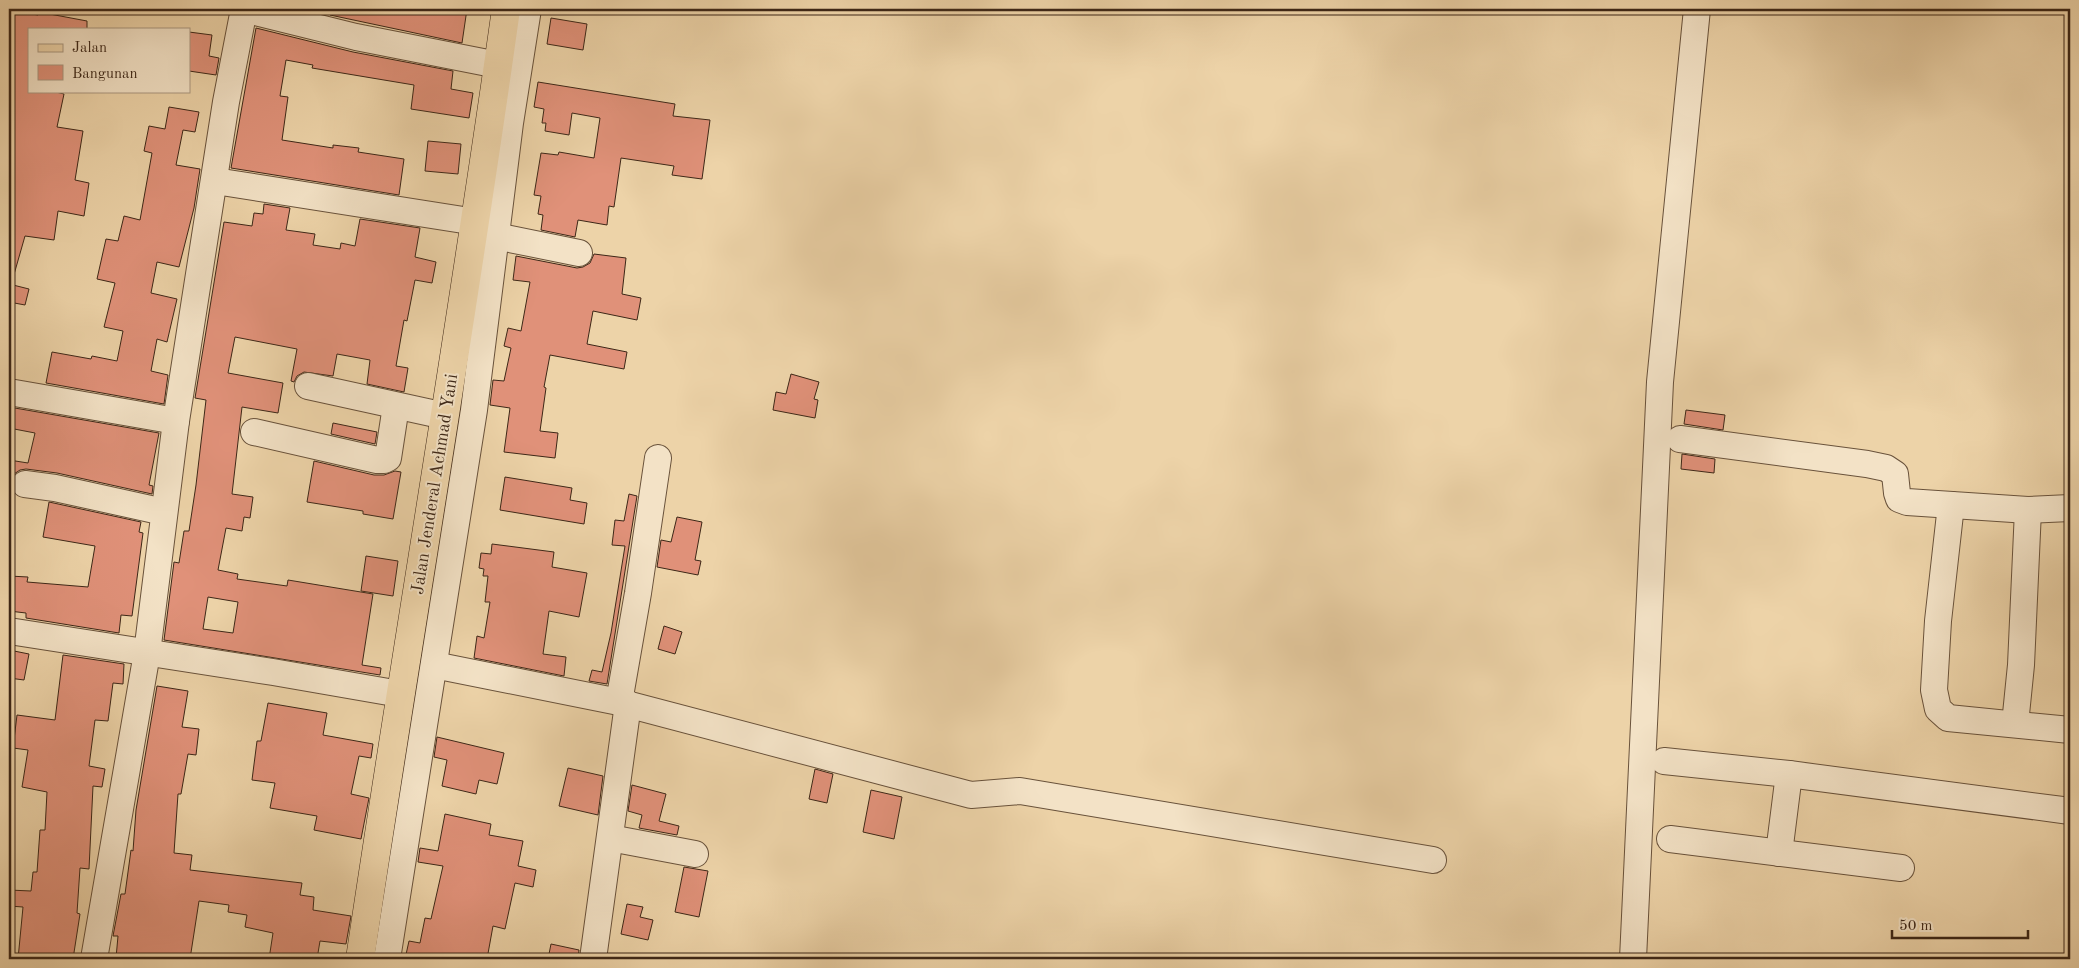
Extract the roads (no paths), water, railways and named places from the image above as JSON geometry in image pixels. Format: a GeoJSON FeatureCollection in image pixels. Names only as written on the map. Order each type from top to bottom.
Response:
{"type":"FeatureCollection","features":[{"type":"Feature","properties":{"kind":"main road","name":"Jalan Jenderal Achmad Yani"},"geometry":{"type":"LineString","coordinates":[[360,959],[445,416],[486,229],[498,65],[506,9]]}},
{"type":"Feature","properties":{"kind":"street"},"geometry":{"type":"LineString","coordinates":[[387,959],[474,410],[486,229],[528,9]]}},
{"type":"Feature","properties":{"kind":"street"},"geometry":{"type":"LineString","coordinates":[[1632,959],[1660,382],[1697,9]]}},
{"type":"Feature","properties":{"kind":"street"},"geometry":{"type":"LineString","coordinates":[[94,959],[147,653],[176,421],[226,102],[252,11],[356,37],[498,65]]}},
{"type":"Feature","properties":{"kind":"street"},"geometry":{"type":"LineString","coordinates":[[215,181],[486,229],[579,253]]}},
{"type":"Feature","properties":{"kind":"street"},"geometry":{"type":"LineString","coordinates":[[308,386],[445,416]]}},
{"type":"Feature","properties":{"kind":"street"},"geometry":{"type":"LineString","coordinates":[[9,392],[176,421]]}},
{"type":"Feature","properties":{"kind":"street"},"geometry":{"type":"LineString","coordinates":[[254,432],[384,460],[388,458],[396,406]]}},
{"type":"Feature","properties":{"kind":"street"},"geometry":{"type":"LineString","coordinates":[[1680,439],[1886,468],[1895,474],[1897,493],[1900,499],[1908,502],[2028,510],[2070,508]]}},
{"type":"Feature","properties":{"kind":"street"},"geometry":{"type":"LineString","coordinates":[[593,959],[610,838],[623,703],[658,458]]}},
{"type":"Feature","properties":{"kind":"street"},"geometry":{"type":"LineString","coordinates":[[25,484],[54,488],[164,512]]}},
{"type":"Feature","properties":{"kind":"street"},"geometry":{"type":"LineString","coordinates":[[1951,505],[1938,621],[1934,690],[1938,709],[1948,718],[2070,730]]}},
{"type":"Feature","properties":{"kind":"street"},"geometry":{"type":"LineString","coordinates":[[2015,724],[2021,665],[2028,510]]}},
{"type":"Feature","properties":{"kind":"street"},"geometry":{"type":"LineString","coordinates":[[9,631],[273,672],[400,694]]}},
{"type":"Feature","properties":{"kind":"street"},"geometry":{"type":"LineString","coordinates":[[434,665],[623,703],[971,795],[1020,791],[1433,860]]}},
{"type":"Feature","properties":{"kind":"street"},"geometry":{"type":"LineString","coordinates":[[1664,761],[1789,774],[2070,811]]}},
{"type":"Feature","properties":{"kind":"street"},"geometry":{"type":"LineString","coordinates":[[1779,853],[1789,774]]}},
{"type":"Feature","properties":{"kind":"street"},"geometry":{"type":"LineString","coordinates":[[610,838],[695,854]]}},
{"type":"Feature","properties":{"kind":"street"},"geometry":{"type":"LineString","coordinates":[[1670,839],[1901,868]]}}]}
